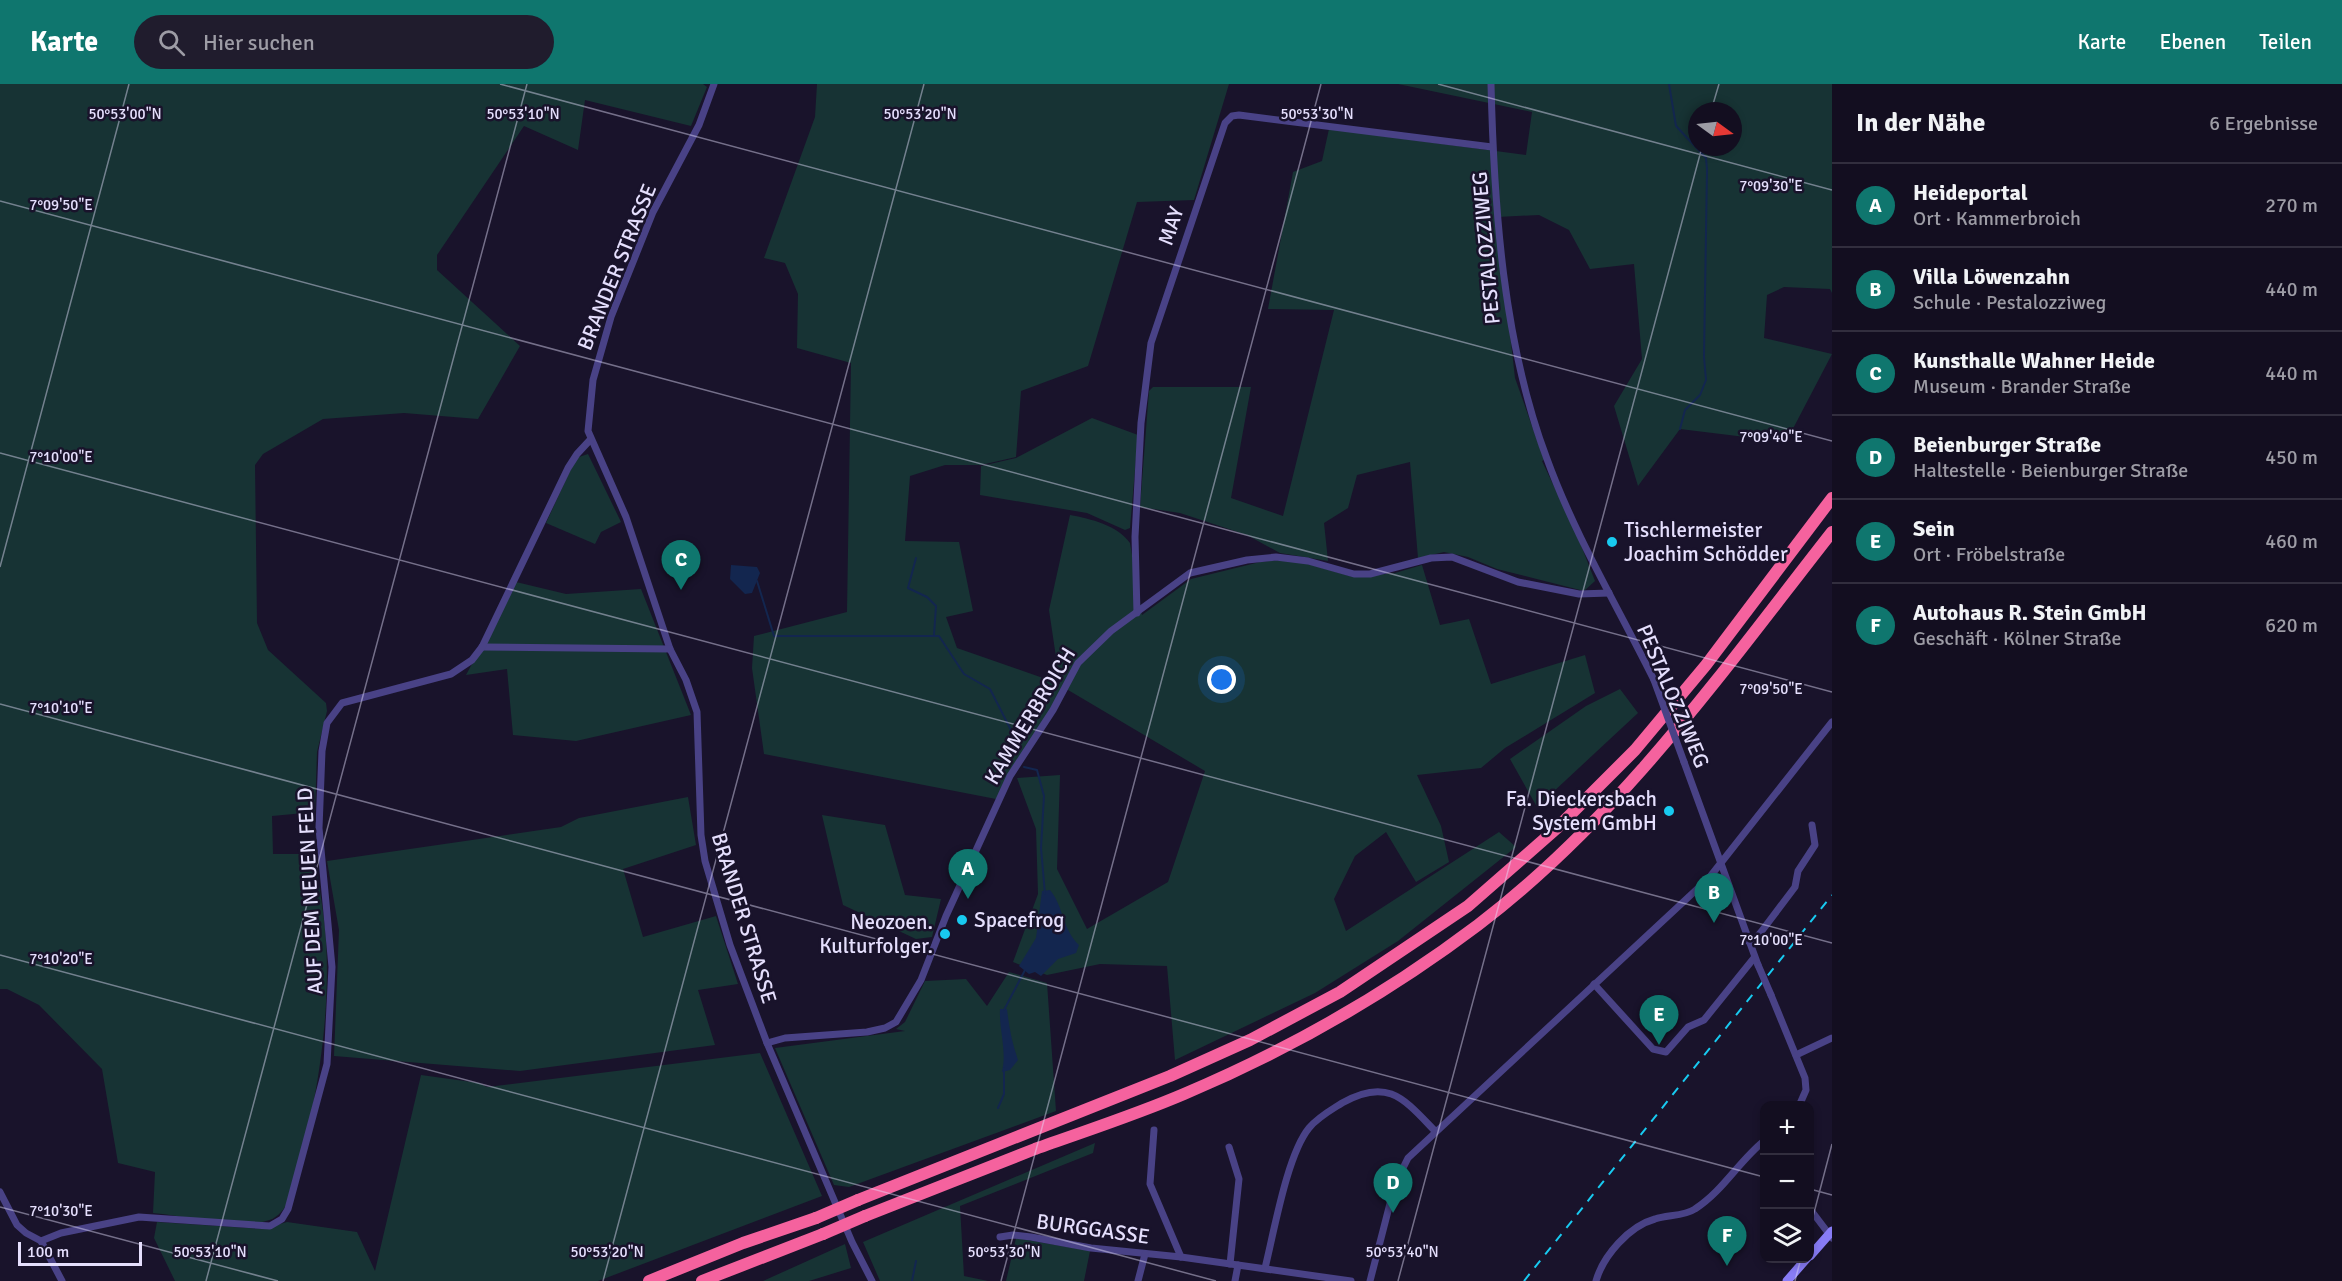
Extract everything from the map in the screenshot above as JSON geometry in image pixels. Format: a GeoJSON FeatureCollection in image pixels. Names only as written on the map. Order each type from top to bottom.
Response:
{"type":"FeatureCollection","features":[{"type":"Feature","properties":{"kind":"highway"},"geometry":{"type":"LineString","coordinates":[[649,1281],[742,1243],[816,1218],[1170,1076],[1250,1040],[1340,992],[1468,906],[1557,828],[1635,750],[1706,665],[1832,498]]}},
{"type":"Feature","properties":{"kind":"highway"},"geometry":{"type":"LineString","coordinates":[[702,1281],[1183,1095],[1342,1015],[1418,968],[1480,924],[1528,883],[1574,842],[1652,761],[1832,532]]}},
{"type":"Feature","properties":{"kind":"main road"},"geometry":{"type":"LineString","coordinates":[[1814,1251],[1831,1235]]}},
{"type":"Feature","properties":{"kind":"main road"},"geometry":{"type":"LineString","coordinates":[[1787,1281],[1803,1263]]}},
{"type":"Feature","properties":{"kind":"street","name":"BRANDER STRASSE"},"geometry":{"type":"LineString","coordinates":[[714,84],[699,124],[653,212],[602,340],[590,401],[588,432],[626,517],[670,649],[686,680],[697,712],[700,741],[699,809],[705,861],[738,967],[767,1043],[872,1281]]}},
{"type":"Feature","properties":{"kind":"street","name":"PESTALOZZIWEG"},"geometry":{"type":"LineString","coordinates":[[1491,84],[1492,147],[1511,337],[1525,392],[1547,460],[1609,593],[1654,680],[1748,941],[1805,1078],[1806,1090],[1801,1101]]}},
{"type":"Feature","properties":{"kind":"street","name":"MAY"},"geometry":{"type":"LineString","coordinates":[[1137,613],[1135,537],[1142,423],[1151,342],[1224,123],[1232,116],[1239,115],[1492,147]]}},
{"type":"Feature","properties":{"kind":"street","name":"AUF DEM NEUEN FELD"},"geometry":{"type":"LineString","coordinates":[[41,1241],[79,1228],[139,1217],[270,1226],[282,1218],[297,1180],[327,1064],[332,967],[319,828],[322,752],[327,723],[342,703],[451,674],[472,660],[482,648],[568,468],[590,440]]}},
{"type":"Feature","properties":{"kind":"street","name":"KAMMERBROICH"},"geometry":{"type":"LineString","coordinates":[[767,1043],[785,1038],[867,1032],[896,1022],[921,980],[946,916],[1010,776],[1053,710],[1078,663],[1094,644],[1190,573],[1247,560],[1276,557],[1308,561],[1354,574],[1378,572],[1431,558],[1452,557],[1518,582],[1580,594],[1609,593]]}},
{"type":"Feature","properties":{"kind":"street"},"geometry":{"type":"LineString","coordinates":[[482,648],[670,649]]}},
{"type":"Feature","properties":{"kind":"street"},"geometry":{"type":"LineString","coordinates":[[1370,1281],[1398,1175],[1408,1158],[1722,864],[1832,722]]}},
{"type":"Feature","properties":{"kind":"street"},"geometry":{"type":"LineString","coordinates":[[1748,941],[1755,939],[1795,887],[1798,871],[1815,845],[1812,825]]}},
{"type":"Feature","properties":{"kind":"street"},"geometry":{"type":"LineString","coordinates":[[1594,984],[1653,1049],[1666,1052],[1688,1027],[1704,1020],[1756,961]]}},
{"type":"Feature","properties":{"kind":"street"},"geometry":{"type":"LineString","coordinates":[[1796,1055],[1832,1038]]}},
{"type":"Feature","properties":{"kind":"street"},"geometry":{"type":"LineString","coordinates":[[1265,1268],[1296,1153],[1304,1136],[1318,1119],[1357,1094],[1378,1090],[1398,1096],[1436,1131]]}},
{"type":"Feature","properties":{"kind":"street","name":"BURGGASSE"},"geometry":{"type":"LineString","coordinates":[[1154,1130],[1150,1184],[1181,1257]]}},
{"type":"Feature","properties":{"kind":"street"},"geometry":{"type":"LineString","coordinates":[[1596,1281],[1607,1258],[1632,1231],[1654,1219],[1693,1211],[1715,1194],[1760,1145]]}},
{"type":"Feature","properties":{"kind":"street"},"geometry":{"type":"LineString","coordinates":[[1229,1146],[1239,1179],[1235,1281]]}},
{"type":"Feature","properties":{"kind":"street"},"geometry":{"type":"LineString","coordinates":[[0,1192],[17,1225],[41,1241],[62,1281]]}},
{"type":"Feature","properties":{"kind":"street"},"geometry":{"type":"LineString","coordinates":[[1814,1215],[1831,1235]]}},
{"type":"Feature","properties":{"kind":"street","name":"BURGGASSE"},"geometry":{"type":"LineString","coordinates":[[1000,1237],[1013,1235],[1091,1248],[1181,1257],[1351,1281]]}},
{"type":"Feature","properties":{"kind":"street"},"geometry":{"type":"LineString","coordinates":[[1138,1281],[1144,1254]]}},
{"type":"Feature","properties":{"kind":"green space"},"geometry":{"type":"Polygon","coordinates":[[[0,84],[703,84],[707,87],[691,126],[585,100],[578,150],[524,126],[437,255],[437,270],[520,346],[478,419],[404,413],[323,419],[263,454],[255,465],[257,623],[268,650],[326,703],[327,711],[317,752],[315,812],[272,816],[273,854],[314,854],[325,927],[327,960],[324,1031],[306,1138],[287,1204],[278,1215],[266,1221],[241,1223],[153,1213],[155,1172],[118,1163],[102,1069],[39,1005],[7,989],[0,989],[0,84]]]}},
{"type":"Feature","properties":{"kind":"green space"},"geometry":{"type":"Polygon","coordinates":[[[817,84],[1229,84],[1194,200],[1137,202],[1088,366],[1021,391],[1016,457],[981,465],[945,465],[910,476],[905,541],[959,542],[973,611],[946,617],[957,648],[1060,684],[1049,610],[1070,515],[1111,527],[1130,543],[1142,615],[1191,579],[1260,562],[1281,560],[1308,564],[1353,577],[1395,573],[1422,565],[1440,625],[1469,619],[1491,684],[1585,655],[1595,693],[1505,748],[1481,768],[1417,775],[1441,826],[1449,862],[1416,882],[1386,832],[1355,856],[1334,899],[1346,931],[1499,832],[1516,847],[1398,941],[1315,993],[1175,1060],[1167,966],[1100,964],[1047,975],[1013,962],[1038,894],[1036,829],[1017,778],[1060,775],[1057,869],[1087,929],[1168,882],[1205,771],[1063,687],[996,799],[764,754],[752,668],[754,636],[847,612],[851,363],[797,348],[798,294],[785,263],[764,258],[815,117],[817,84]]]}},
{"type":"Feature","properties":{"kind":"green space"},"geometry":{"type":"Polygon","coordinates":[[[1398,84],[1832,84],[1832,293],[1830,289],[1784,287],[1767,295],[1764,338],[1832,354],[1786,442],[1680,429],[1638,486],[1614,406],[1642,359],[1634,264],[1590,269],[1569,230],[1539,215],[1497,217],[1515,378],[1544,460],[1542,461],[1577,535],[1595,581],[1584,591],[1497,569],[1468,557],[1444,552],[1418,558],[1410,462],[1357,475],[1348,508],[1324,523],[1328,561],[1280,553],[1247,535],[1180,513],[1140,507],[1149,391],[1153,387],[1251,387],[1231,498],[1283,516],[1334,310],[1268,309],[1293,172],[1322,161],[1329,129],[1526,155],[1532,112],[1398,84]]]}},
{"type":"Feature","properties":{"kind":"green space"},"geometry":{"type":"Polygon","coordinates":[[[1092,418],[1138,435],[1130,528],[1125,530],[1087,513],[980,495],[981,466],[1016,458],[1092,418]]]}},
{"type":"Feature","properties":{"kind":"green space"},"geometry":{"type":"Polygon","coordinates":[[[588,454],[621,522],[601,532],[595,544],[546,523],[576,458],[588,454]]]}},
{"type":"Feature","properties":{"kind":"green space"},"geometry":{"type":"Polygon","coordinates":[[[516,582],[566,594],[641,589],[691,715],[576,741],[513,735],[507,669],[466,675],[516,582]]]}},
{"type":"Feature","properties":{"kind":"green space"},"geometry":{"type":"Polygon","coordinates":[[[1620,689],[1638,713],[1537,807],[1510,759],[1586,706],[1620,689]]]}},
{"type":"Feature","properties":{"kind":"green space"},"geometry":{"type":"Polygon","coordinates":[[[688,797],[696,845],[623,869],[643,937],[716,916],[738,984],[698,990],[715,1045],[520,1071],[334,1056],[339,930],[327,861],[561,827],[579,818],[688,797]]]}},
{"type":"Feature","properties":{"kind":"green space"},"geometry":{"type":"Polygon","coordinates":[[[822,815],[885,825],[905,895],[941,899],[932,937],[916,939],[843,905],[822,815]]]}},
{"type":"Feature","properties":{"kind":"green space"},"geometry":{"type":"Polygon","coordinates":[[[1009,972],[1047,983],[1056,1111],[849,1187],[834,1185],[775,1048],[905,1031],[896,1029],[905,1022],[925,981],[966,979],[987,1006],[1009,972]]]}},
{"type":"Feature","properties":{"kind":"green space"},"geometry":{"type":"Polygon","coordinates":[[[760,1053],[822,1196],[598,1281],[175,1281],[154,1238],[157,1222],[263,1229],[287,1222],[357,1232],[375,1271],[421,1075],[479,1083],[487,1087],[760,1053]]]}},
{"type":"Feature","properties":{"kind":"green space"},"geometry":{"type":"Polygon","coordinates":[[[1095,1143],[1093,1153],[960,1206],[964,1276],[988,1281],[880,1281],[863,1242],[1095,1143]]]}},
{"type":"Feature","properties":{"kind":"green space"},"geometry":{"type":"Polygon","coordinates":[[[1016,1238],[1090,1251],[1084,1281],[1006,1281],[1016,1238]]]}},
{"type":"Feature","properties":{"kind":"green space"},"geometry":{"type":"Polygon","coordinates":[[[845,1244],[851,1268],[809,1281],[763,1281],[845,1244]]]}},
{"type":"Feature","properties":{"kind":"water"},"geometry":{"type":"Polygon","coordinates":[[[731,565],[757,567],[760,573],[752,593],[745,594],[730,579],[731,565]]]}},
{"type":"Feature","properties":{"kind":"water"},"geometry":{"type":"Polygon","coordinates":[[[1050,890],[1069,932],[1079,945],[1076,953],[1058,959],[1041,976],[1035,972],[1029,974],[1019,966],[1036,938],[1042,891],[1050,890]]]}},
{"type":"Feature","properties":{"kind":"water"},"geometry":{"type":"Polygon","coordinates":[[[1000,1009],[1007,1009],[1018,1060],[1010,1070],[1002,1072],[1004,1056],[1000,1009]]]}},
{"type":"Feature","properties":{"kind":"waterway"},"geometry":{"type":"LineString","coordinates":[[1669,84],[1676,126],[1706,158],[1707,170],[1704,357],[1706,380],[1700,395],[1685,410],[1680,429]]}},
{"type":"Feature","properties":{"kind":"waterway"},"geometry":{"type":"LineString","coordinates":[[916,558],[908,588],[927,597],[936,606],[934,635]]}},
{"type":"Feature","properties":{"kind":"waterway"},"geometry":{"type":"LineString","coordinates":[[757,581],[774,636],[939,636],[964,674],[990,689],[1014,736]]}},
{"type":"Feature","properties":{"kind":"waterway"},"geometry":{"type":"LineString","coordinates":[[1024,767],[1037,770],[1044,796],[1041,848],[1045,894]]}},
{"type":"Feature","properties":{"kind":"waterway"},"geometry":{"type":"LineString","coordinates":[[1004,1010],[1025,970]]}},
{"type":"Feature","properties":{"kind":"waterway"},"geometry":{"type":"LineString","coordinates":[[998,1108],[1004,1094],[1004,1068]]}},
{"type":"Feature","properties":{"kind":"waterway"},"geometry":{"type":"LineString","coordinates":[[912,1281],[916,1261]]}},
{"type":"Feature","properties":{"kind":"railway"},"geometry":{"type":"LineString","coordinates":[[1524,1281],[1832,895]]}},
{"type":"Feature","properties":{"kind":"place","name":"Tischlermeister Joachim Schödder"},"geometry":{"type":"Point","coordinates":[1612,542]}},
{"type":"Feature","properties":{"kind":"place","name":"Kunsthalle Wahner Heide"},"geometry":{"type":"Point","coordinates":[681,590]}},
{"type":"Feature","properties":{"kind":"place","name":"Fa. Dieckersbach System GmbH"},"geometry":{"type":"Point","coordinates":[1669,811]}},
{"type":"Feature","properties":{"kind":"place","name":"Heideportal"},"geometry":{"type":"Point","coordinates":[968,899]}},
{"type":"Feature","properties":{"kind":"place","name":"Spacefrog"},"geometry":{"type":"Point","coordinates":[962,920]}},
{"type":"Feature","properties":{"kind":"place","name":"Villa Löwenzahn"},"geometry":{"type":"Point","coordinates":[1714,923]}},
{"type":"Feature","properties":{"kind":"place","name":"Neozoen. Kulturfolger."},"geometry":{"type":"Point","coordinates":[945,934]}},
{"type":"Feature","properties":{"kind":"place","name":"Sein"},"geometry":{"type":"Point","coordinates":[1659,1045]}},
{"type":"Feature","properties":{"kind":"place","name":"Beienburger Straße"},"geometry":{"type":"Point","coordinates":[1393,1213]}},
{"type":"Feature","properties":{"kind":"place","name":"Autohaus R. Stein GmbH"},"geometry":{"type":"Point","coordinates":[1727,1266]}}]}
